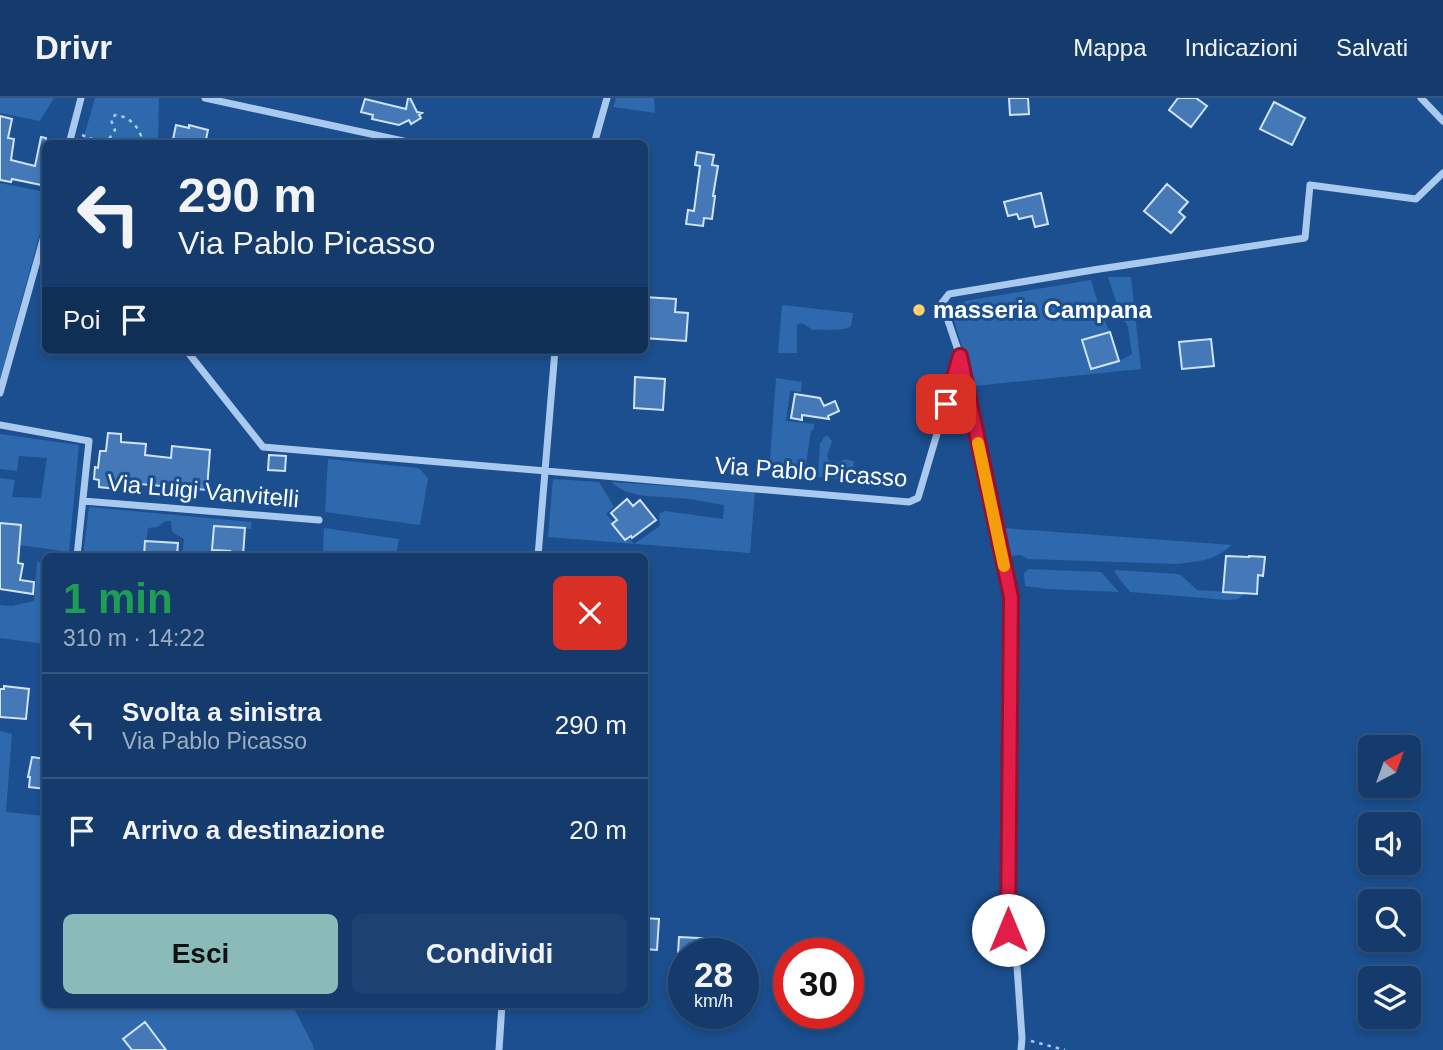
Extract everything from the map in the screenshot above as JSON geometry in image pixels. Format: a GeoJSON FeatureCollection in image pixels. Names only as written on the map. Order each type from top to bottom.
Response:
{"type":"FeatureCollection","features":[{"type":"Feature","properties":{"kind":"street"},"geometry":{"type":"LineString","coordinates":[[70,140],[81,98]]}},
{"type":"Feature","properties":{"kind":"street"},"geometry":{"type":"LineString","coordinates":[[205,98],[399,140]]}},
{"type":"Feature","properties":{"kind":"street"},"geometry":{"type":"LineString","coordinates":[[595,140],[607,98]]}},
{"type":"Feature","properties":{"kind":"street"},"geometry":{"type":"LineString","coordinates":[[1421,98],[1443,121]]}},
{"type":"Feature","properties":{"kind":"street"},"geometry":{"type":"LineString","coordinates":[[1021,1050],[1016,952],[1008,930],[1011,597],[960,356],[943,303],[949,294],[1306,238],[1310,185],[1416,199],[1443,173]]}},
{"type":"Feature","properties":{"kind":"street"},"geometry":{"type":"LineString","coordinates":[[0,393],[42,243]]}},
{"type":"Feature","properties":{"kind":"street","name":"Via Pablo Picasso"},"geometry":{"type":"LineString","coordinates":[[189,354],[263,447],[909,502],[918,498],[960,356]]}},
{"type":"Feature","properties":{"kind":"street"},"geometry":{"type":"LineString","coordinates":[[538,553],[555,354]]}},
{"type":"Feature","properties":{"kind":"street"},"geometry":{"type":"LineString","coordinates":[[0,425],[89,440],[77,553]]}},
{"type":"Feature","properties":{"kind":"street","name":"Via Luigi Vanvitelli"},"geometry":{"type":"LineString","coordinates":[[83,500],[319,520]]}},
{"type":"Feature","properties":{"kind":"street"},"geometry":{"type":"LineString","coordinates":[[499,1050],[502,1008]]}},
{"type":"Feature","properties":{"kind":"path"},"geometry":{"type":"LineString","coordinates":[[107,140],[115,130],[111,120],[115,115],[124,116],[138,128],[141,136],[138,140]]}},
{"type":"Feature","properties":{"kind":"path"},"geometry":{"type":"LineString","coordinates":[[73,131],[95,140]]}},
{"type":"Feature","properties":{"kind":"path"},"geometry":{"type":"LineString","coordinates":[[1022,1038],[1065,1050]]}},
{"type":"Feature","properties":{"kind":"shaded area"},"geometry":{"type":"Polygon","coordinates":[[[0,98],[54,98],[40,121],[0,113],[0,98]]]}},
{"type":"Feature","properties":{"kind":"shaded area"},"geometry":{"type":"Polygon","coordinates":[[[95,98],[159,98],[158,140],[83,140],[95,98]]]}},
{"type":"Feature","properties":{"kind":"shaded area"},"geometry":{"type":"Polygon","coordinates":[[[616,98],[654,98],[655,113],[613,107],[616,98]]]}},
{"type":"Feature","properties":{"kind":"shaded area"},"geometry":{"type":"Polygon","coordinates":[[[0,183],[42,191],[42,225],[0,380],[0,183]]]}},
{"type":"Feature","properties":{"kind":"shaded area"},"geometry":{"type":"Polygon","coordinates":[[[1108,277],[1131,277],[1141,369],[974,386],[951,311],[958,303],[970,300],[1091,280],[1101,314],[1110,332],[1083,340],[1091,369],[1119,361],[1132,354],[1128,327],[1120,313],[1108,277]]]}},
{"type":"Feature","properties":{"kind":"shaded area"},"geometry":{"type":"Polygon","coordinates":[[[782,305],[853,313],[851,326],[838,330],[813,330],[802,323],[797,325],[797,353],[778,353],[782,305]]]}},
{"type":"Feature","properties":{"kind":"shaded area"},"geometry":{"type":"Polygon","coordinates":[[[776,378],[802,382],[801,392],[790,391],[786,421],[814,424],[806,465],[800,475],[769,472],[776,378]]]}},
{"type":"Feature","properties":{"kind":"shaded area"},"geometry":{"type":"Polygon","coordinates":[[[0,434],[79,445],[69,552],[20,545],[21,525],[0,523],[0,478],[15,480],[12,497],[41,498],[47,458],[19,456],[17,471],[0,469],[0,434]]]}},
{"type":"Feature","properties":{"kind":"shaded area"},"geometry":{"type":"Polygon","coordinates":[[[825,436],[832,441],[827,456],[829,461],[836,464],[845,459],[854,461],[852,480],[818,477],[820,443],[825,436]]]}},
{"type":"Feature","properties":{"kind":"shaded area"},"geometry":{"type":"Polygon","coordinates":[[[328,459],[419,468],[428,478],[420,525],[325,512],[328,459]]]}},
{"type":"Feature","properties":{"kind":"shaded area"},"geometry":{"type":"Polygon","coordinates":[[[553,479],[599,482],[614,507],[606,514],[634,544],[548,537],[553,479]]]}},
{"type":"Feature","properties":{"kind":"shaded area"},"geometry":{"type":"Polygon","coordinates":[[[612,482],[755,492],[750,553],[634,544],[660,526],[659,514],[665,511],[723,519],[724,505],[635,494],[612,482]]]}},
{"type":"Feature","properties":{"kind":"shaded area"},"geometry":{"type":"Polygon","coordinates":[[[89,507],[252,522],[251,529],[214,526],[211,553],[182,553],[184,539],[172,532],[171,521],[166,521],[157,527],[148,528],[145,553],[83,553],[89,507]]]}},
{"type":"Feature","properties":{"kind":"shaded area"},"geometry":{"type":"Polygon","coordinates":[[[324,528],[399,539],[397,553],[323,553],[324,528]]]}},
{"type":"Feature","properties":{"kind":"shaded area"},"geometry":{"type":"Polygon","coordinates":[[[1003,528],[1232,545],[1212,557],[1177,564],[1028,559],[1021,555],[1010,556],[1003,528]]]}},
{"type":"Feature","properties":{"kind":"shaded area"},"geometry":{"type":"Polygon","coordinates":[[[37,562],[42,563],[42,644],[0,638],[0,605],[12,606],[34,601],[37,562]]]}},
{"type":"Feature","properties":{"kind":"shaded area"},"geometry":{"type":"Polygon","coordinates":[[[1029,569],[1101,572],[1119,592],[1025,586],[1024,573],[1029,569]]]}},
{"type":"Feature","properties":{"kind":"shaded area"},"geometry":{"type":"Polygon","coordinates":[[[1115,570],[1177,574],[1197,590],[1245,593],[1238,599],[1227,600],[1130,592],[1115,570]]]}},
{"type":"Feature","properties":{"kind":"shaded area"},"geometry":{"type":"Polygon","coordinates":[[[0,731],[12,734],[6,812],[42,816],[42,1008],[294,1008],[314,1050],[0,1050],[0,731]]]}},
{"type":"Feature","properties":{"kind":"building"},"geometry":{"type":"Polygon","coordinates":[[[408,98],[417,112],[422,113],[419,115],[421,118],[411,124],[409,120],[399,125],[372,119],[373,115],[361,112],[365,99],[406,109],[408,98]]]}},
{"type":"Feature","properties":{"kind":"building"},"geometry":{"type":"Polygon","coordinates":[[[1009,98],[1028,98],[1029,114],[1010,115],[1009,98]]]}},
{"type":"Feature","properties":{"kind":"building"},"geometry":{"type":"Polygon","coordinates":[[[1178,98],[1196,98],[1207,106],[1191,127],[1169,110],[1178,98]]]}},
{"type":"Feature","properties":{"kind":"building"},"geometry":{"type":"Polygon","coordinates":[[[1274,102],[1305,118],[1292,145],[1260,129],[1274,102]]]}},
{"type":"Feature","properties":{"kind":"building"},"geometry":{"type":"Polygon","coordinates":[[[0,116],[12,119],[8,138],[14,139],[11,160],[35,166],[41,137],[46,140],[42,140],[42,185],[12,179],[11,182],[0,180],[0,116]]]}},
{"type":"Feature","properties":{"kind":"building"},"geometry":{"type":"Polygon","coordinates":[[[176,125],[208,130],[206,140],[173,140],[176,125]]]}},
{"type":"Feature","properties":{"kind":"building"},"geometry":{"type":"Polygon","coordinates":[[[697,152],[714,155],[712,165],[718,166],[712,219],[704,218],[703,226],[686,224],[688,210],[694,211],[700,166],[695,165],[697,152]]]}},
{"type":"Feature","properties":{"kind":"building"},"geometry":{"type":"Polygon","coordinates":[[[1167,184],[1188,202],[1179,212],[1185,217],[1171,233],[1144,211],[1167,184]]]}},
{"type":"Feature","properties":{"kind":"building"},"geometry":{"type":"Polygon","coordinates":[[[1041,193],[1048,224],[1035,227],[1032,216],[1019,219],[1017,214],[1008,216],[1004,202],[1041,193]]]}},
{"type":"Feature","properties":{"kind":"building"},"geometry":{"type":"Polygon","coordinates":[[[648,297],[676,299],[675,312],[688,313],[686,341],[648,338],[648,297]]]}},
{"type":"Feature","properties":{"kind":"building"},"geometry":{"type":"Polygon","coordinates":[[[1110,332],[1119,361],[1091,369],[1082,340],[1110,332]]]}},
{"type":"Feature","properties":{"kind":"building"},"geometry":{"type":"Polygon","coordinates":[[[1211,339],[1214,366],[1182,369],[1179,342],[1211,339]]]}},
{"type":"Feature","properties":{"kind":"building"},"geometry":{"type":"Polygon","coordinates":[[[635,377],[665,379],[663,410],[634,408],[635,377]]]}},
{"type":"Feature","properties":{"kind":"building"},"geometry":{"type":"Polygon","coordinates":[[[795,394],[820,398],[824,406],[835,401],[839,411],[828,416],[829,419],[802,415],[802,420],[791,418],[795,394]]]}},
{"type":"Feature","properties":{"kind":"building"},"geometry":{"type":"Polygon","coordinates":[[[108,433],[121,434],[121,442],[146,444],[145,455],[171,458],[172,446],[210,450],[207,490],[140,484],[116,484],[116,489],[99,487],[99,480],[94,479],[95,467],[98,468],[100,451],[106,451],[108,433]]]}},
{"type":"Feature","properties":{"kind":"building"},"geometry":{"type":"Polygon","coordinates":[[[269,455],[286,456],[285,471],[268,470],[269,455]]]}},
{"type":"Feature","properties":{"kind":"building"},"geometry":{"type":"Polygon","coordinates":[[[627,499],[633,506],[640,500],[656,520],[632,538],[631,536],[625,540],[612,524],[617,520],[611,513],[627,499]]]}},
{"type":"Feature","properties":{"kind":"building"},"geometry":{"type":"Polygon","coordinates":[[[0,523],[21,525],[18,563],[23,564],[20,580],[34,582],[33,594],[0,589],[0,523]]]}},
{"type":"Feature","properties":{"kind":"building"},"geometry":{"type":"Polygon","coordinates":[[[214,526],[245,528],[243,553],[212,550],[214,526]]]}},
{"type":"Feature","properties":{"kind":"building"},"geometry":{"type":"Polygon","coordinates":[[[145,541],[178,543],[177,553],[144,553],[145,541]]]}},
{"type":"Feature","properties":{"kind":"building"},"geometry":{"type":"Polygon","coordinates":[[[1226,556],[1265,557],[1263,576],[1258,575],[1257,594],[1223,592],[1226,556]]]}},
{"type":"Feature","properties":{"kind":"building"},"geometry":{"type":"Polygon","coordinates":[[[4,686],[29,689],[26,719],[0,717],[0,689],[4,689],[4,686]]]}},
{"type":"Feature","properties":{"kind":"building"},"geometry":{"type":"Polygon","coordinates":[[[32,757],[42,758],[42,789],[29,787],[32,757]]]}},
{"type":"Feature","properties":{"kind":"building"},"geometry":{"type":"Polygon","coordinates":[[[648,918],[659,919],[657,950],[648,949],[648,918]]]}},
{"type":"Feature","properties":{"kind":"building"},"geometry":{"type":"Polygon","coordinates":[[[145,1022],[166,1050],[132,1050],[123,1039],[145,1022]]]}},
{"type":"Feature","properties":{"kind":"slow traffic"},"geometry":{"type":"LineString","coordinates":[[978,443],[1004,566]]}},
{"type":"Feature","properties":{"kind":"place","name":"masseria Campana"},"geometry":{"type":"Point","coordinates":[919,310]}},
{"type":"Feature","properties":{"kind":"route"},"geometry":{"type":"LineString","coordinates":[[946,404],[960,356],[1011,597],[1008,930]]}}]}
